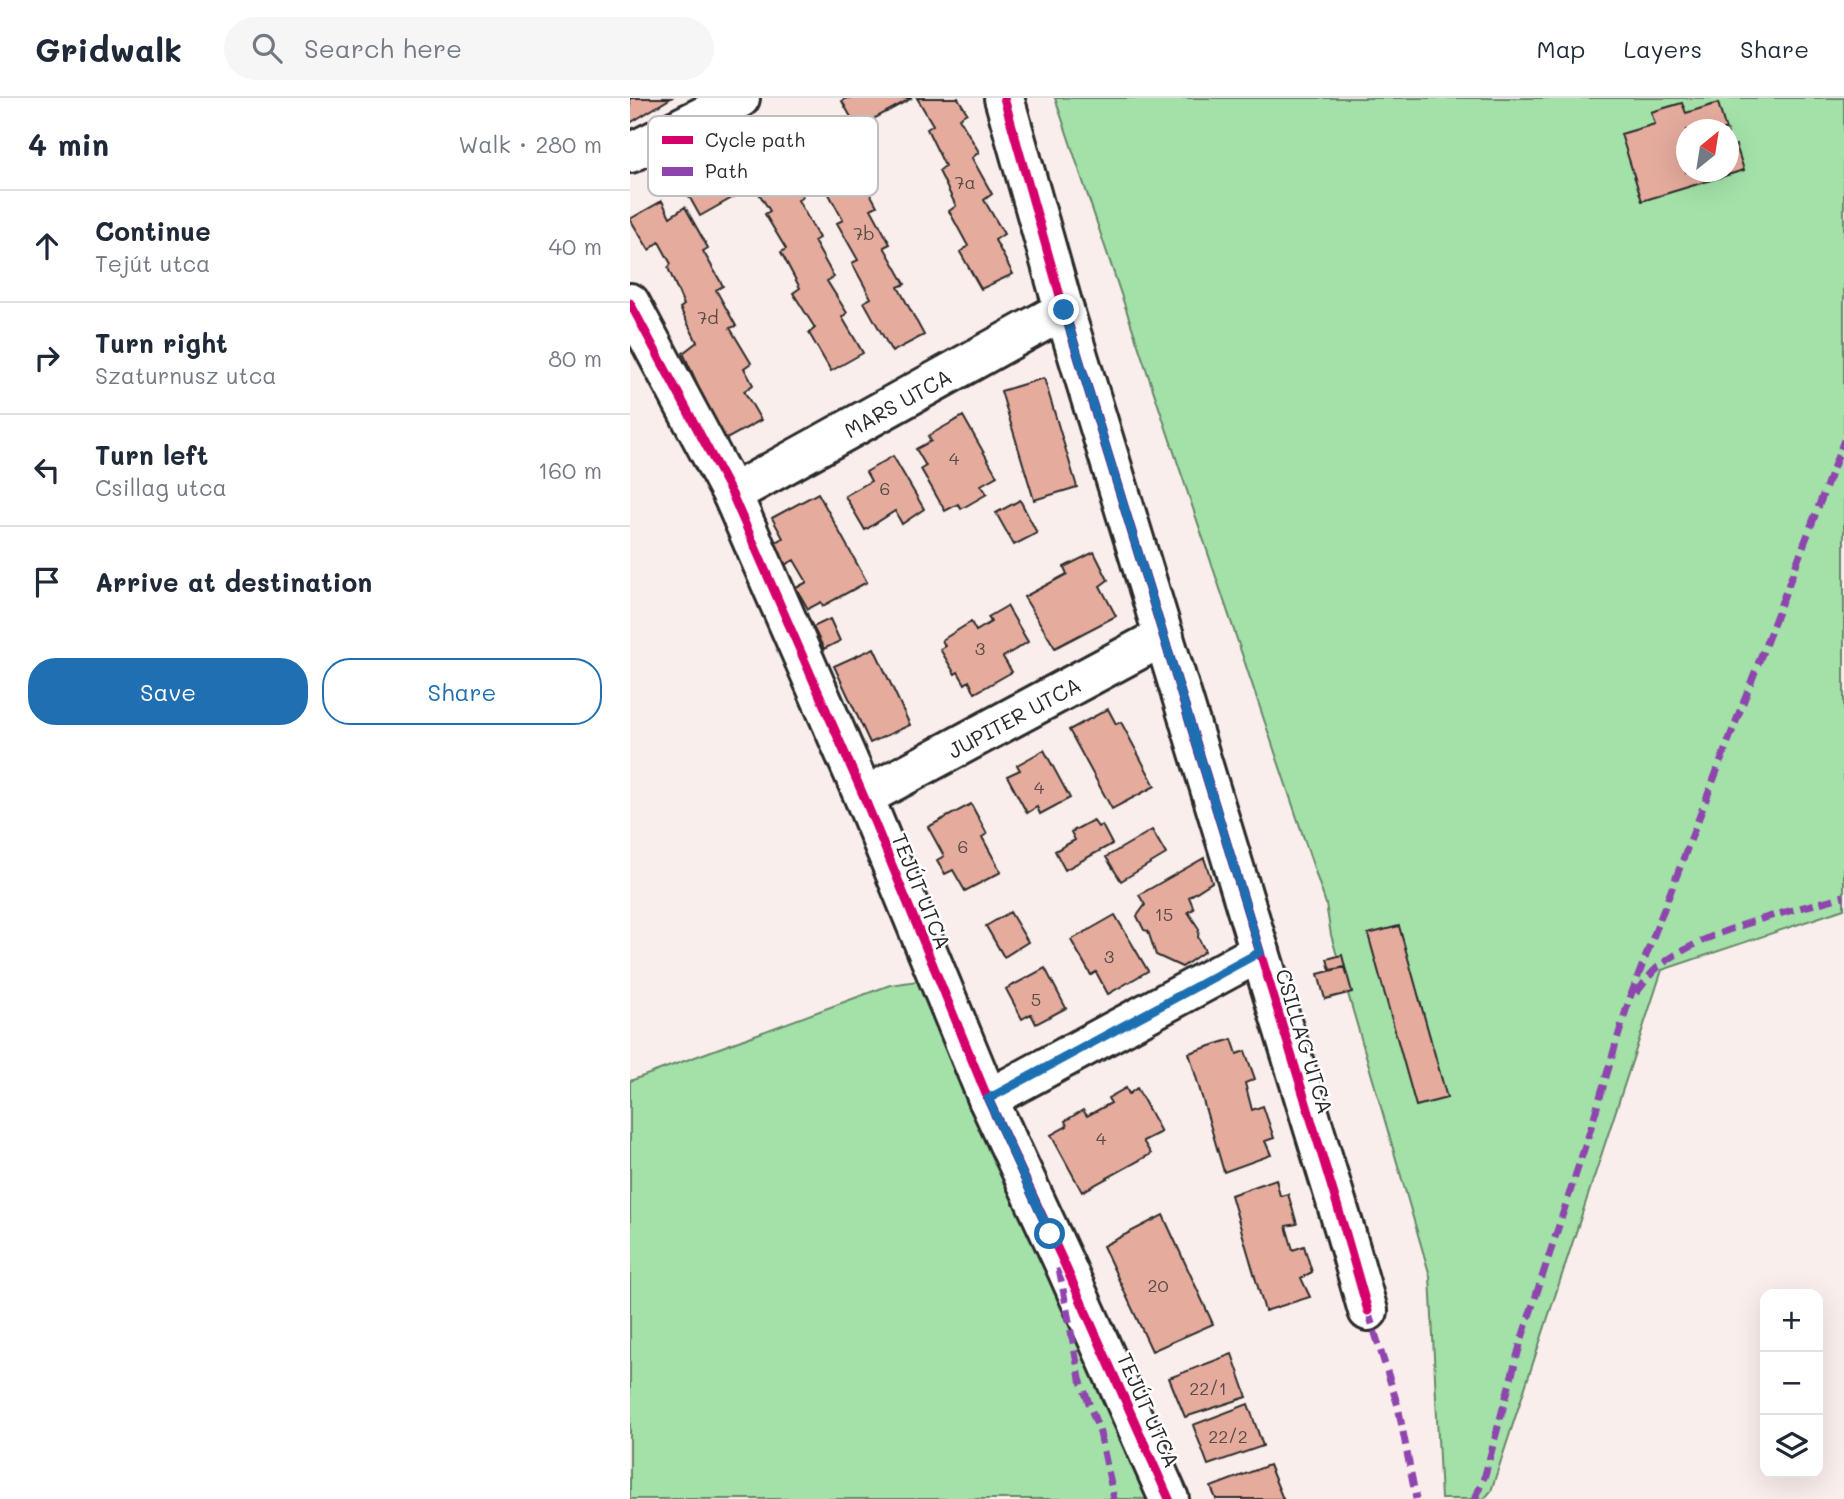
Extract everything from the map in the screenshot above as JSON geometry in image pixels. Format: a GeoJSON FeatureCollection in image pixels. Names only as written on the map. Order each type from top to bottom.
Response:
{"type":"FeatureCollection","features":[{"type":"Feature","properties":{"kind":"street"},"geometry":{"type":"LineString","coordinates":[[704,116],[740,98]]}},
{"type":"Feature","properties":{"kind":"street","name":"CSILLAG UTCA"},"geometry":{"type":"LineString","coordinates":[[1004,98],[1064,310],[1368,1311]]}},
{"type":"Feature","properties":{"kind":"street"},"geometry":{"type":"LineString","coordinates":[[630,153],[648,144]]}},
{"type":"Feature","properties":{"kind":"street","name":"TEJÚT UTCA"},"geometry":{"type":"LineString","coordinates":[[630,303],[732,494],[864,797],[988,1099],[1169,1499]]}},
{"type":"Feature","properties":{"kind":"street","name":"MARS UTCA"},"geometry":{"type":"LineString","coordinates":[[732,494],[1064,310]]}},
{"type":"Feature","properties":{"kind":"street","name":"JUPITER UTCA"},"geometry":{"type":"LineString","coordinates":[[864,797],[1164,636]]}},
{"type":"Feature","properties":{"kind":"street"},"geometry":{"type":"LineString","coordinates":[[988,1099],[1260,952]]}},
{"type":"Feature","properties":{"kind":"green space"},"geometry":{"type":"Polygon","coordinates":[[[1055,98],[1844,98],[1844,909],[1662,970],[1491,1491],[1484,1499],[1441,1499],[1430,1276],[1331,935],[1326,904],[1055,98]]]}},
{"type":"Feature","properties":{"kind":"green space"},"geometry":{"type":"Polygon","coordinates":[[[938,978],[1169,1499],[630,1499],[630,1081],[890,985],[938,978]]]}},
{"type":"Feature","properties":{"kind":"building"},"geometry":{"type":"Polygon","coordinates":[[[630,98],[671,98],[630,123],[630,98]]]}},
{"type":"Feature","properties":{"kind":"building"},"geometry":{"type":"Polygon","coordinates":[[[847,98],[912,98],[878,117],[850,116],[842,101],[847,98]]]}},
{"type":"Feature","properties":{"kind":"building"},"geometry":{"type":"Polygon","coordinates":[[[917,98],[958,98],[967,113],[959,118],[979,152],[972,158],[992,194],[984,200],[1004,234],[995,240],[1013,274],[981,289],[960,252],[968,246],[949,211],[956,206],[939,171],[945,166],[927,129],[933,125],[917,98]]]}},
{"type":"Feature","properties":{"kind":"building"},"geometry":{"type":"Polygon","coordinates":[[[1682,103],[1686,113],[1718,103],[1723,119],[1676,119],[1676,182],[1705,182],[1642,201],[1621,134],[1655,124],[1651,112],[1682,103]]]}},
{"type":"Feature","properties":{"kind":"building"},"geometry":{"type":"Polygon","coordinates":[[[1739,154],[1744,170],[1739,172],[1739,154]]]}},
{"type":"Feature","properties":{"kind":"building"},"geometry":{"type":"Polygon","coordinates":[[[689,196],[735,196],[700,216],[689,196]]]}},
{"type":"Feature","properties":{"kind":"building"},"geometry":{"type":"Polygon","coordinates":[[[761,196],[802,196],[798,200],[819,238],[814,241],[834,277],[827,281],[847,313],[842,317],[863,353],[831,371],[809,333],[815,328],[793,293],[800,288],[781,252],[786,249],[765,214],[770,211],[761,196]]]}},
{"type":"Feature","properties":{"kind":"building"},"geometry":{"type":"Polygon","coordinates":[[[830,196],[872,196],[877,206],[871,209],[890,244],[884,247],[905,284],[898,287],[924,335],[892,352],[864,302],[871,298],[852,263],[858,260],[837,223],[843,220],[830,196]]]}},
{"type":"Feature","properties":{"kind":"building"},"geometry":{"type":"Polygon","coordinates":[[[662,201],[670,217],[685,207],[708,248],[703,251],[723,286],[716,290],[736,326],[730,328],[751,363],[744,368],[753,385],[744,391],[761,420],[723,441],[697,391],[697,383],[683,353],[697,342],[680,308],[684,305],[668,268],[671,264],[659,242],[649,250],[630,219],[662,201]]]}},
{"type":"Feature","properties":{"kind":"building"},"geometry":{"type":"Polygon","coordinates":[[[1044,378],[1077,487],[1034,500],[1001,391],[1044,378]]]}},
{"type":"Feature","properties":{"kind":"building"},"geometry":{"type":"Polygon","coordinates":[[[963,416],[997,476],[981,485],[987,494],[961,509],[958,504],[945,511],[921,469],[926,466],[916,449],[931,441],[928,436],[963,416]]]}},
{"type":"Feature","properties":{"kind":"building"},"geometry":{"type":"Polygon","coordinates":[[[893,456],[924,509],[902,524],[895,511],[865,530],[845,496],[871,481],[866,472],[893,456]]]}},
{"type":"Feature","properties":{"kind":"building"},"geometry":{"type":"Polygon","coordinates":[[[818,493],[867,582],[823,606],[821,602],[808,609],[796,588],[807,582],[794,560],[776,570],[764,548],[783,538],[772,518],[818,493]]]}},
{"type":"Feature","properties":{"kind":"building"},"geometry":{"type":"Polygon","coordinates":[[[1020,500],[1037,533],[1014,545],[996,513],[1020,500]]]}},
{"type":"Feature","properties":{"kind":"building"},"geometry":{"type":"Polygon","coordinates":[[[1094,552],[1108,580],[1100,586],[1116,616],[1055,648],[1024,597],[1067,574],[1064,567],[1094,552]]]}},
{"type":"Feature","properties":{"kind":"building"},"geometry":{"type":"Polygon","coordinates":[[[1007,606],[1028,642],[1003,657],[1012,672],[975,693],[969,681],[965,684],[958,672],[955,674],[940,649],[945,646],[942,640],[971,622],[976,631],[991,622],[988,617],[1007,606]]]}},
{"type":"Feature","properties":{"kind":"building"},"geometry":{"type":"Polygon","coordinates":[[[830,619],[840,641],[824,649],[813,627],[830,619]]]}},
{"type":"Feature","properties":{"kind":"building"},"geometry":{"type":"Polygon","coordinates":[[[874,648],[910,725],[870,743],[834,666],[874,648]]]}},
{"type":"Feature","properties":{"kind":"building"},"geometry":{"type":"Polygon","coordinates":[[[1108,709],[1116,724],[1121,722],[1155,786],[1112,809],[1069,730],[1108,709]]]}},
{"type":"Feature","properties":{"kind":"building"},"geometry":{"type":"Polygon","coordinates":[[[1044,750],[1070,798],[1040,814],[1037,807],[1027,813],[1007,776],[1020,770],[1017,765],[1044,750]]]}},
{"type":"Feature","properties":{"kind":"building"},"geometry":{"type":"Polygon","coordinates":[[[971,804],[987,834],[982,837],[1001,872],[965,891],[953,870],[945,874],[937,860],[944,856],[928,827],[971,804]]]}},
{"type":"Feature","properties":{"kind":"building"},"geometry":{"type":"Polygon","coordinates":[[[1093,820],[1098,827],[1102,825],[1112,844],[1065,870],[1055,851],[1075,840],[1071,832],[1093,820]]]}},
{"type":"Feature","properties":{"kind":"building"},"geometry":{"type":"Polygon","coordinates":[[[1152,830],[1166,854],[1121,881],[1106,857],[1152,830]]]}},
{"type":"Feature","properties":{"kind":"building"},"geometry":{"type":"Polygon","coordinates":[[[1204,858],[1212,882],[1189,897],[1194,909],[1188,912],[1199,929],[1198,937],[1205,951],[1182,967],[1156,955],[1148,931],[1144,930],[1137,916],[1145,905],[1139,895],[1204,858]]]}},
{"type":"Feature","properties":{"kind":"building"},"geometry":{"type":"Polygon","coordinates":[[[1010,912],[1028,942],[1004,957],[986,926],[1010,912]]]}},
{"type":"Feature","properties":{"kind":"building"},"geometry":{"type":"Polygon","coordinates":[[[1115,915],[1148,971],[1108,994],[1096,972],[1091,975],[1071,940],[1115,915]]]}},
{"type":"Feature","properties":{"kind":"building"},"geometry":{"type":"Polygon","coordinates":[[[1399,926],[1447,1098],[1416,1106],[1368,934],[1399,926]]]}},
{"type":"Feature","properties":{"kind":"building"},"geometry":{"type":"Polygon","coordinates":[[[1342,955],[1345,967],[1330,970],[1327,959],[1342,955]]]}},
{"type":"Feature","properties":{"kind":"building"},"geometry":{"type":"Polygon","coordinates":[[[1345,967],[1352,992],[1325,999],[1318,974],[1345,967]]]}},
{"type":"Feature","properties":{"kind":"building"},"geometry":{"type":"Polygon","coordinates":[[[1045,968],[1066,1008],[1036,1024],[1031,1014],[1022,1019],[1006,989],[1045,968]]]}},
{"type":"Feature","properties":{"kind":"building"},"geometry":{"type":"Polygon","coordinates":[[[1232,1039],[1237,1054],[1245,1051],[1255,1079],[1245,1083],[1252,1110],[1263,1106],[1274,1138],[1265,1141],[1271,1155],[1224,1172],[1189,1053],[1232,1039]]]}},
{"type":"Feature","properties":{"kind":"building"},"geometry":{"type":"Polygon","coordinates":[[[1126,1088],[1129,1094],[1137,1088],[1161,1132],[1143,1141],[1151,1154],[1082,1192],[1051,1135],[1067,1126],[1065,1121],[1083,1110],[1087,1116],[1111,1103],[1108,1098],[1126,1088]]]}},
{"type":"Feature","properties":{"kind":"building"},"geometry":{"type":"Polygon","coordinates":[[[1276,1179],[1280,1196],[1288,1194],[1297,1224],[1286,1226],[1293,1250],[1304,1246],[1312,1272],[1301,1278],[1310,1297],[1265,1311],[1231,1195],[1276,1179]]]}},
{"type":"Feature","properties":{"kind":"building"},"geometry":{"type":"Polygon","coordinates":[[[1163,1215],[1213,1324],[1152,1351],[1103,1246],[1163,1215]]]}},
{"type":"Feature","properties":{"kind":"building"},"geometry":{"type":"Polygon","coordinates":[[[1232,1354],[1247,1397],[1185,1417],[1169,1378],[1232,1354]]]}},
{"type":"Feature","properties":{"kind":"building"},"geometry":{"type":"Polygon","coordinates":[[[1248,1404],[1263,1446],[1208,1465],[1193,1425],[1248,1404]]]}},
{"type":"Feature","properties":{"kind":"building"},"geometry":{"type":"Polygon","coordinates":[[[1269,1465],[1283,1499],[1216,1499],[1211,1487],[1269,1465]]]}},
{"type":"Feature","properties":{"kind":"marked path"},"geometry":{"type":"LineString","coordinates":[[1475,1499],[1485,1475],[1522,1338],[1589,1134],[1629,1000],[1844,440]]}},
{"type":"Feature","properties":{"kind":"marked path"},"geometry":{"type":"LineString","coordinates":[[1636,993],[1657,968],[1698,943],[1746,924],[1844,896]]}},
{"type":"Feature","properties":{"kind":"marked path"},"geometry":{"type":"LineString","coordinates":[[1059,1268],[1080,1379],[1100,1433],[1114,1499]]}},
{"type":"Feature","properties":{"kind":"marked path"},"geometry":{"type":"LineString","coordinates":[[1368,1311],[1398,1406],[1416,1499]]}},
{"type":"Feature","properties":{"kind":"cycle path"},"geometry":{"type":"LineString","coordinates":[[1004,98],[1064,310],[1368,1311]]}},
{"type":"Feature","properties":{"kind":"cycle path"},"geometry":{"type":"LineString","coordinates":[[630,303],[732,494],[864,797],[988,1099],[1169,1499]]}},
{"type":"Feature","properties":{"kind":"route"},"geometry":{"type":"LineString","coordinates":[[1050,1234],[988,1099],[1260,952],[1064,310]]}}]}
